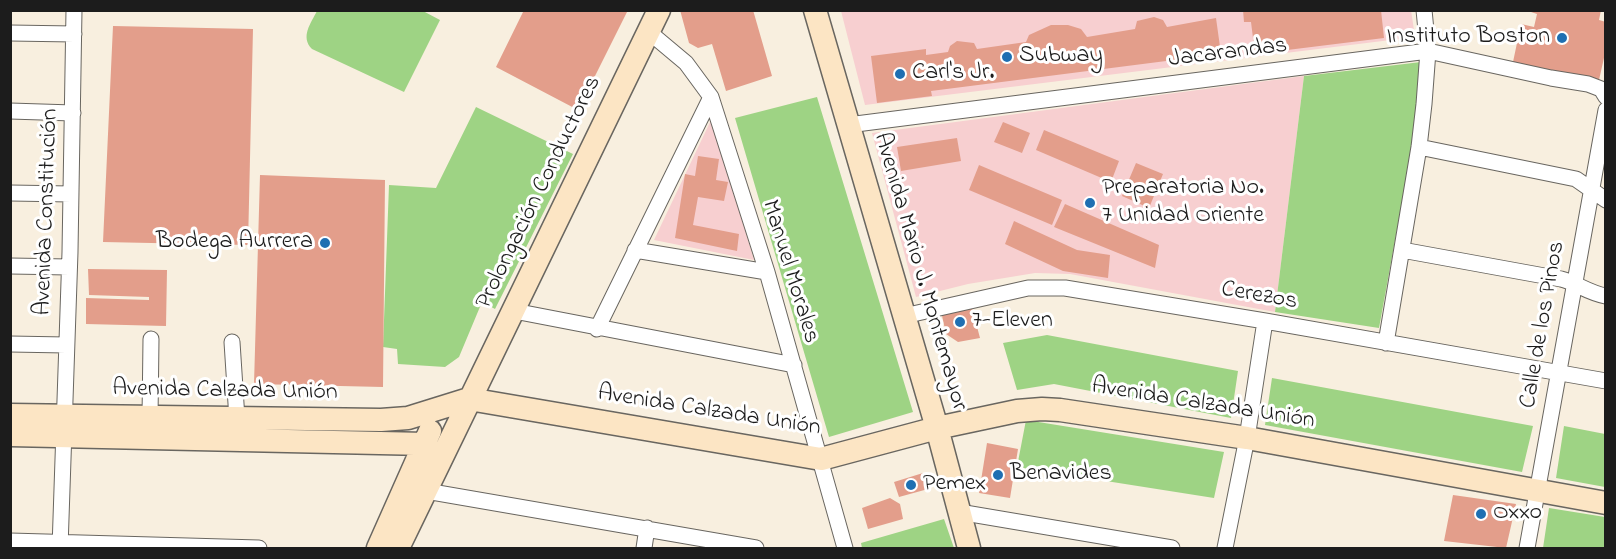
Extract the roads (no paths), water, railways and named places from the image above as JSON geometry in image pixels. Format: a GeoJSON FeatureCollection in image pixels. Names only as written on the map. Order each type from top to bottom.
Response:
{"type":"FeatureCollection","features":[{"type":"Feature","properties":{"kind":"street","name":"Avenida Constitución"},"geometry":{"type":"LineString","coordinates":[[60,546],[71,194],[74,10]]}},
{"type":"Feature","properties":{"kind":"street","name":"Prolongación Conductores"},"geometry":{"type":"LineString","coordinates":[[398,549],[659,10]]}},
{"type":"Feature","properties":{"kind":"street","name":"Avenida Mario J. Montemayor"},"geometry":{"type":"LineString","coordinates":[[815,10],[937,428],[969,549]]}},
{"type":"Feature","properties":{"kind":"street"},"geometry":{"type":"LineString","coordinates":[[1386,343],[1419,147],[1428,51],[1424,10]]}},
{"type":"Feature","properties":{"kind":"street"},"geometry":{"type":"LineString","coordinates":[[10,33],[74,34]]}},
{"type":"Feature","properties":{"kind":"street","name":"Manuel Morales"},"geometry":{"type":"LineString","coordinates":[[649,33],[686,63],[711,97],[767,272],[845,549]]}},
{"type":"Feature","properties":{"kind":"street","name":"Jacarandas"},"geometry":{"type":"LineString","coordinates":[[848,125],[1428,51],[1588,84],[1600,89],[1605,97]]}},
{"type":"Feature","properties":{"kind":"street"},"geometry":{"type":"LineString","coordinates":[[597,328],[711,97]]}},
{"type":"Feature","properties":{"kind":"street","name":"Calle de los Pinos"},"geometry":{"type":"LineString","coordinates":[[1527,549],[1605,110]]}},
{"type":"Feature","properties":{"kind":"street"},"geometry":{"type":"LineString","coordinates":[[10,111],[73,113]]}},
{"type":"Feature","properties":{"kind":"street"},"geometry":{"type":"LineString","coordinates":[[1419,147],[1569,177],[1576,179],[1605,200]]}},
{"type":"Feature","properties":{"kind":"street"},"geometry":{"type":"LineString","coordinates":[[10,194],[71,194]]}},
{"type":"Feature","properties":{"kind":"street"},"geometry":{"type":"LineString","coordinates":[[635,250],[767,272]]}},
{"type":"Feature","properties":{"kind":"street"},"geometry":{"type":"LineString","coordinates":[[1402,250],[1561,279],[1588,292],[1605,296]]}},
{"type":"Feature","properties":{"kind":"street"},"geometry":{"type":"LineString","coordinates":[[10,266],[69,267]]}},
{"type":"Feature","properties":{"kind":"street","name":"Cerezos"},"geometry":{"type":"LineString","coordinates":[[904,316],[1001,293],[1048,287],[1085,290],[1605,381]]}},
{"type":"Feature","properties":{"kind":"street"},"geometry":{"type":"LineString","coordinates":[[514,311],[794,365]]}},
{"type":"Feature","properties":{"kind":"street"},"geometry":{"type":"LineString","coordinates":[[1225,549],[1247,438],[1265,321]]}},
{"type":"Feature","properties":{"kind":"street"},"geometry":{"type":"LineString","coordinates":[[150,418],[151,339]]}},
{"type":"Feature","properties":{"kind":"street"},"geometry":{"type":"LineString","coordinates":[[232,342],[237,419]]}},
{"type":"Feature","properties":{"kind":"street"},"geometry":{"type":"LineString","coordinates":[[10,344],[66,345]]}},
{"type":"Feature","properties":{"kind":"street","name":"Avenida Calzada Unión"},"geometry":{"type":"LineString","coordinates":[[10,435],[64,426],[150,418],[381,420],[408,418],[469,399],[821,459],[937,428],[1017,411],[1042,409],[1247,438],[1605,503]]}},
{"type":"Feature","properties":{"kind":"street"},"geometry":{"type":"LineString","coordinates":[[378,549],[426,444],[437,410]]}},
{"type":"Feature","properties":{"kind":"street","name":"Avenida Calzada Unión"},"geometry":{"type":"LineString","coordinates":[[10,415],[64,426],[426,444]]}},
{"type":"Feature","properties":{"kind":"street"},"geometry":{"type":"LineString","coordinates":[[426,491],[647,528],[756,549]]}},
{"type":"Feature","properties":{"kind":"street"},"geometry":{"type":"LineString","coordinates":[[959,512],[1172,549]]}},
{"type":"Feature","properties":{"kind":"street"},"geometry":{"type":"LineString","coordinates":[[644,549],[647,528]]}},
{"type":"Feature","properties":{"kind":"street"},"geometry":{"type":"LineString","coordinates":[[10,541],[60,546],[259,549]]}},
{"type":"Feature","properties":{"kind":"place","name":"Instituto Boston"},"geometry":{"type":"Point","coordinates":[1562,38]}},
{"type":"Feature","properties":{"kind":"place","name":"Subway"},"geometry":{"type":"Point","coordinates":[1007,57]}},
{"type":"Feature","properties":{"kind":"place","name":"Carl's Jr."},"geometry":{"type":"Point","coordinates":[900,74]}},
{"type":"Feature","properties":{"kind":"place","name":"Preparatoria No. 7 Unidad Oriente"},"geometry":{"type":"Point","coordinates":[1090,203]}},
{"type":"Feature","properties":{"kind":"place","name":"Bodega Aurrera"},"geometry":{"type":"Point","coordinates":[325,243]}},
{"type":"Feature","properties":{"kind":"place","name":"7-Eleven"},"geometry":{"type":"Point","coordinates":[960,322]}},
{"type":"Feature","properties":{"kind":"place","name":"Benavides"},"geometry":{"type":"Point","coordinates":[998,475]}},
{"type":"Feature","properties":{"kind":"place","name":"Pemex"},"geometry":{"type":"Point","coordinates":[911,485]}},
{"type":"Feature","properties":{"kind":"place","name":"Oxxo"},"geometry":{"type":"Point","coordinates":[1481,514]}}]}
